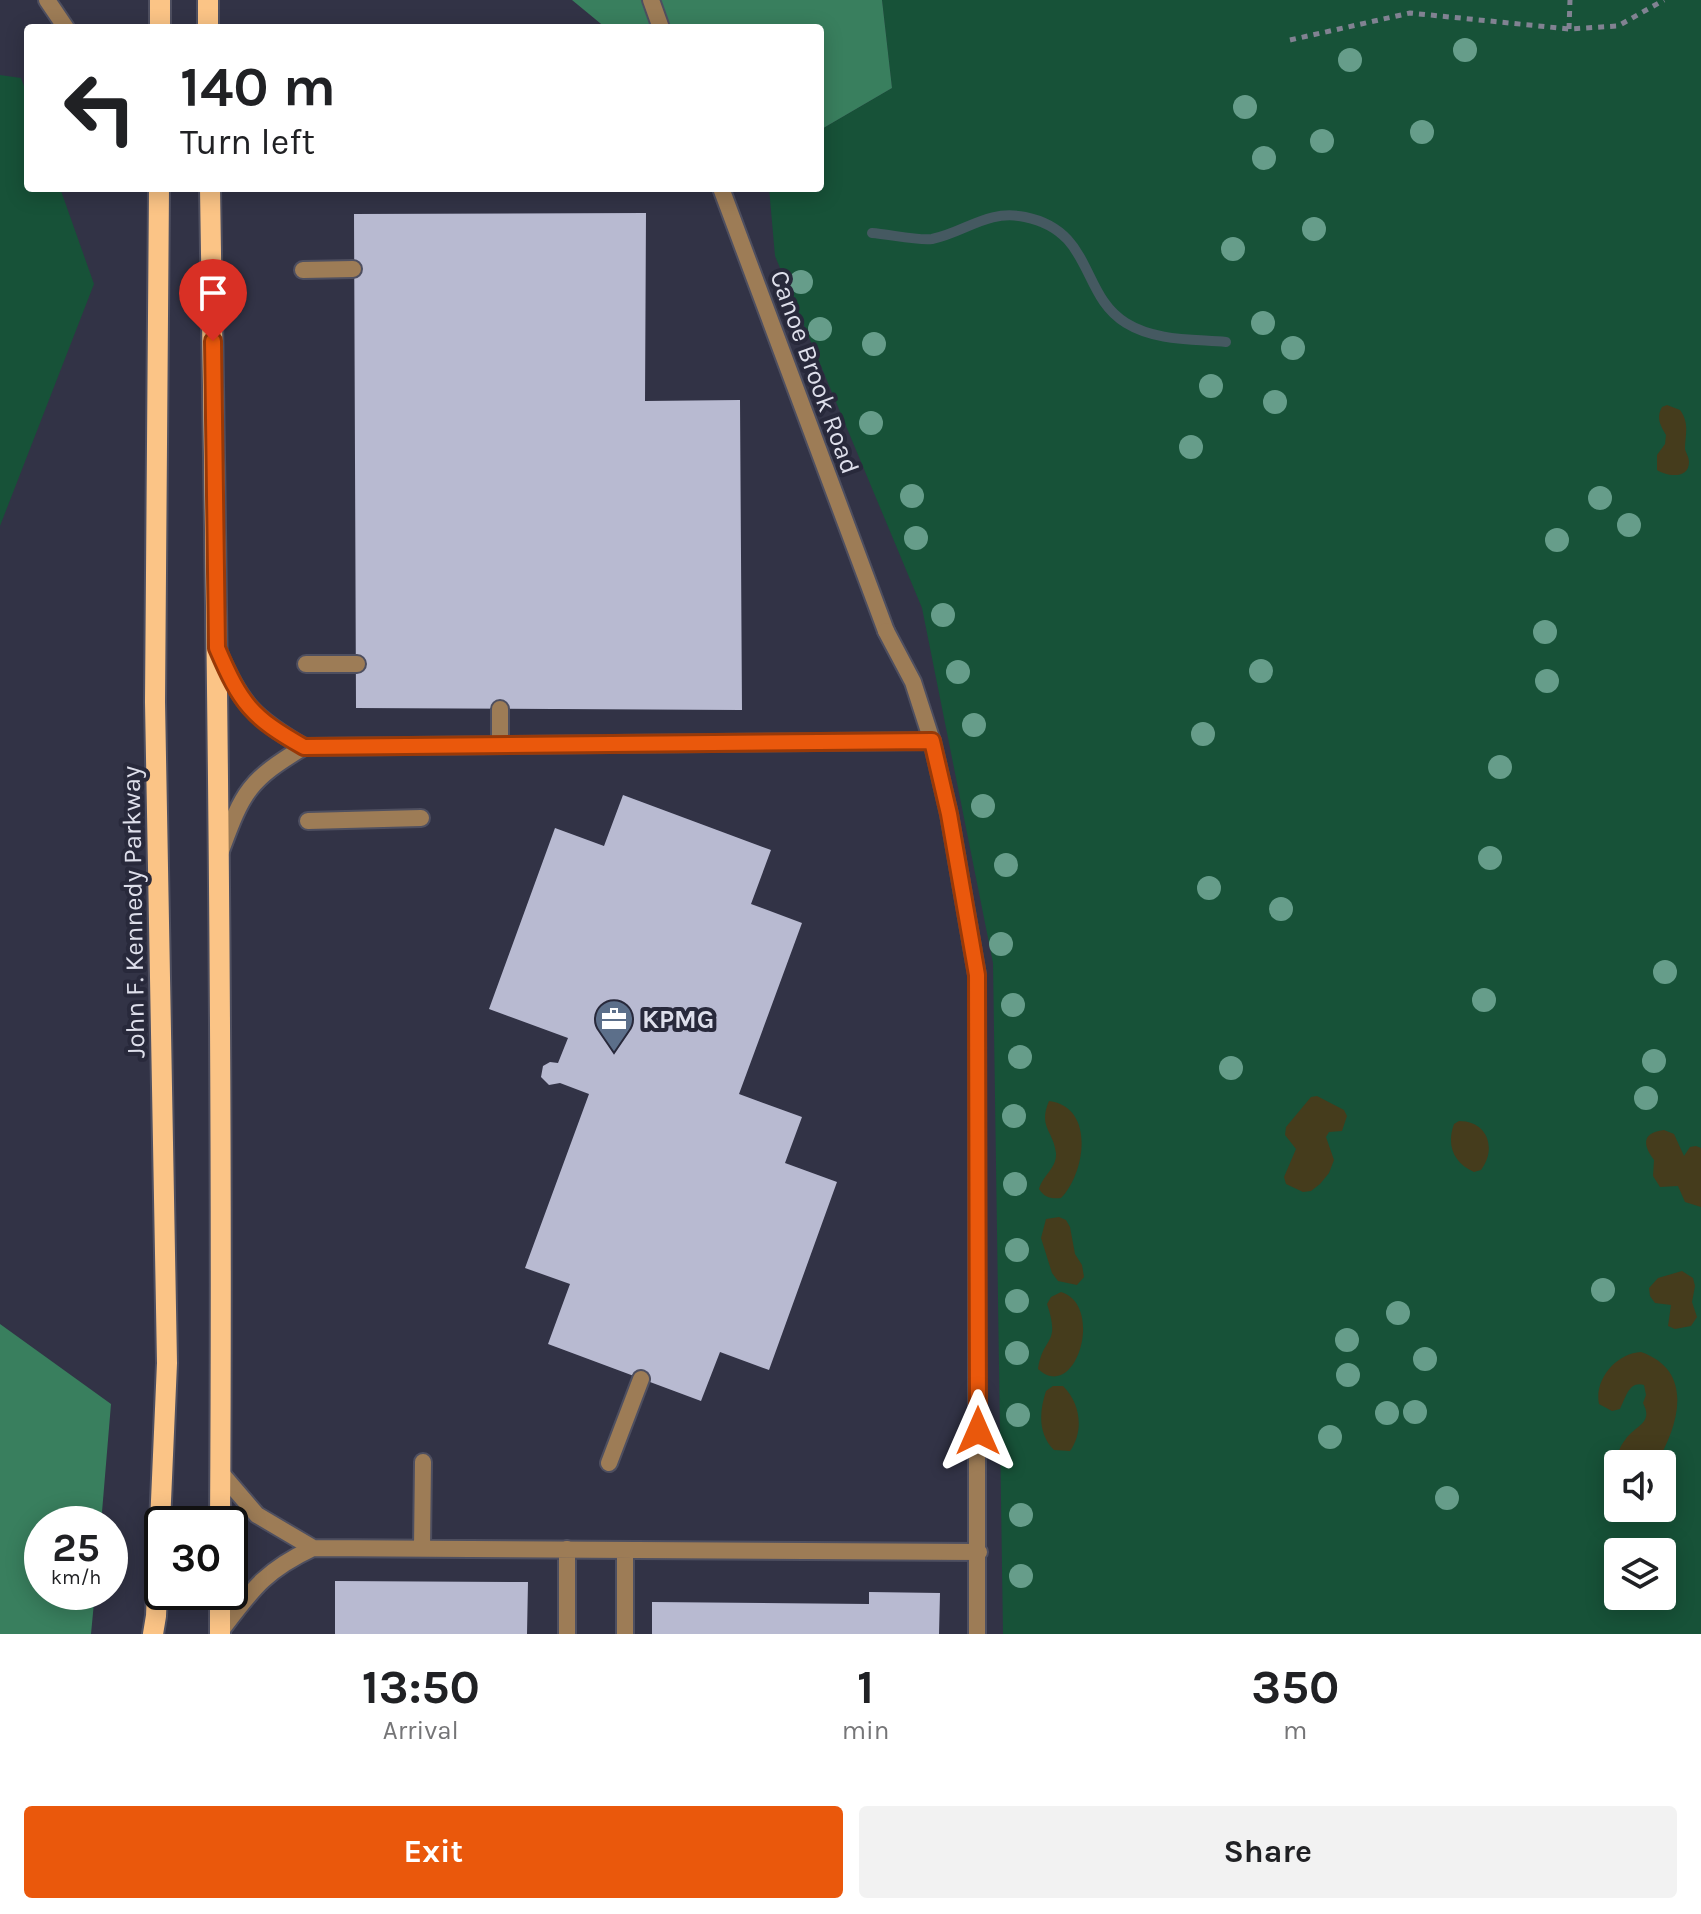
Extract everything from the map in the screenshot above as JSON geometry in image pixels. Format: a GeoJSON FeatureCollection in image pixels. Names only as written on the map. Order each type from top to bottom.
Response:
{"type":"FeatureCollection","features":[{"type":"Feature","properties":{"kind":"main road"},"geometry":{"type":"LineString","coordinates":[[160,0],[160,24]]}},
{"type":"Feature","properties":{"kind":"main road"},"geometry":{"type":"LineString","coordinates":[[208,0],[208,24]]}},
{"type":"Feature","properties":{"kind":"main road","name":"John F. Kennedy Parkway"},"geometry":{"type":"LineString","coordinates":[[153,1634],[167,1363],[155,702],[159,192]]}},
{"type":"Feature","properties":{"kind":"main road"},"geometry":{"type":"LineString","coordinates":[[210,192],[219,857],[220,1506]]}},
{"type":"Feature","properties":{"kind":"main road"},"geometry":{"type":"LineString","coordinates":[[220,1610],[220,1633]]}},
{"type":"Feature","properties":{"kind":"street"},"geometry":{"type":"LineString","coordinates":[[47,0],[63,24]]}},
{"type":"Feature","properties":{"kind":"street"},"geometry":{"type":"LineString","coordinates":[[651,0],[660,24]]}},
{"type":"Feature","properties":{"kind":"street","name":"Canoe Brook Road"},"geometry":{"type":"LineString","coordinates":[[722,192],[886,631],[913,682],[932,741],[949,814],[977,975],[977,1634]]}},
{"type":"Feature","properties":{"kind":"street"},"geometry":{"type":"LineString","coordinates":[[303,270],[353,269]]}},
{"type":"Feature","properties":{"kind":"street"},"geometry":{"type":"LineString","coordinates":[[217,648],[232,685],[250,711],[304,747]]}},
{"type":"Feature","properties":{"kind":"street"},"geometry":{"type":"LineString","coordinates":[[306,664],[357,664]]}},
{"type":"Feature","properties":{"kind":"street"},"geometry":{"type":"LineString","coordinates":[[500,709],[500,745]]}},
{"type":"Feature","properties":{"kind":"street"},"geometry":{"type":"LineString","coordinates":[[219,857],[237,806],[250,787],[269,768],[304,747],[932,741]]}},
{"type":"Feature","properties":{"kind":"street"},"geometry":{"type":"LineString","coordinates":[[308,821],[421,818]]}},
{"type":"Feature","properties":{"kind":"street"},"geometry":{"type":"LineString","coordinates":[[609,1463],[641,1379]]}},
{"type":"Feature","properties":{"kind":"street"},"geometry":{"type":"LineString","coordinates":[[422,1548],[423,1462]]}},
{"type":"Feature","properties":{"kind":"street"},"geometry":{"type":"LineString","coordinates":[[221,1473],[257,1515],[313,1548]]}},
{"type":"Feature","properties":{"kind":"street"},"geometry":{"type":"LineString","coordinates":[[220,1633],[260,1580],[290,1558],[313,1548],[979,1552]]}},
{"type":"Feature","properties":{"kind":"street"},"geometry":{"type":"LineString","coordinates":[[567,1549],[567,1634]]}},
{"type":"Feature","properties":{"kind":"street"},"geometry":{"type":"LineString","coordinates":[[625,1550],[625,1634]]}},
{"type":"Feature","properties":{"kind":"path"},"geometry":{"type":"LineString","coordinates":[[1569,29],[1570,0]]}},
{"type":"Feature","properties":{"kind":"path"},"geometry":{"type":"LineString","coordinates":[[1290,40],[1410,13],[1569,29],[1618,26],[1664,0]]}},
{"type":"Feature","properties":{"kind":"green space"},"geometry":{"type":"Polygon","coordinates":[[[572,0],[882,0],[892,88],[824,128],[824,24],[601,24],[572,0]]]}},
{"type":"Feature","properties":{"kind":"green space"},"geometry":{"type":"Polygon","coordinates":[[[882,0],[1701,0],[1701,1634],[1003,1634],[993,963],[922,608],[775,256],[769,192],[824,192],[824,128],[892,88],[882,0]]]}},
{"type":"Feature","properties":{"kind":"green space"},"geometry":{"type":"Polygon","coordinates":[[[0,75],[21,78],[24,86],[24,192],[61,192],[94,284],[0,526],[0,75]]]}},
{"type":"Feature","properties":{"kind":"green space"},"geometry":{"type":"Polygon","coordinates":[[[0,1324],[111,1404],[102,1506],[24,1506],[24,1610],[93,1610],[91,1634],[0,1634],[0,1324]]]}},
{"type":"Feature","properties":{"kind":"sand"},"geometry":{"type":"Polygon","coordinates":[[[1667,405],[1680,410],[1686,425],[1688,468],[1676,475],[1657,470],[1657,455],[1665,444],[1666,435],[1659,415],[1662,407],[1667,405]]]}},
{"type":"Feature","properties":{"kind":"sand"},"geometry":{"type":"Polygon","coordinates":[[[1317,1096],[1344,1110],[1347,1116],[1342,1131],[1329,1132],[1326,1137],[1334,1160],[1329,1173],[1311,1191],[1303,1192],[1286,1184],[1284,1177],[1296,1149],[1285,1135],[1286,1127],[1311,1097],[1317,1096]]]}},
{"type":"Feature","properties":{"kind":"sand"},"geometry":{"type":"Polygon","coordinates":[[[1049,1101],[1064,1106],[1074,1115],[1082,1143],[1076,1174],[1061,1198],[1048,1197],[1039,1189],[1056,1158],[1045,1117],[1049,1101]]]}},
{"type":"Feature","properties":{"kind":"sand"},"geometry":{"type":"Polygon","coordinates":[[[1459,1121],[1477,1126],[1487,1138],[1488,1153],[1481,1170],[1474,1172],[1467,1168],[1454,1153],[1452,1132],[1454,1124],[1459,1121]]]}},
{"type":"Feature","properties":{"kind":"sand"},"geometry":{"type":"Polygon","coordinates":[[[1664,1130],[1674,1134],[1684,1156],[1690,1147],[1701,1148],[1701,1207],[1685,1202],[1678,1186],[1660,1187],[1653,1176],[1654,1160],[1646,1140],[1651,1134],[1664,1130]]]}},
{"type":"Feature","properties":{"kind":"sand"},"geometry":{"type":"Polygon","coordinates":[[[1059,1217],[1066,1220],[1070,1227],[1075,1254],[1082,1265],[1084,1277],[1077,1285],[1058,1281],[1052,1273],[1041,1238],[1046,1219],[1059,1217]]]}},
{"type":"Feature","properties":{"kind":"sand"},"geometry":{"type":"Polygon","coordinates":[[[1682,1271],[1693,1278],[1692,1302],[1697,1317],[1691,1326],[1675,1329],[1668,1326],[1671,1305],[1655,1303],[1649,1288],[1658,1278],[1682,1271]]]}},
{"type":"Feature","properties":{"kind":"sand"},"geometry":{"type":"Polygon","coordinates":[[[1061,1292],[1074,1300],[1081,1314],[1083,1331],[1074,1363],[1064,1374],[1052,1376],[1038,1369],[1052,1334],[1047,1304],[1051,1297],[1061,1292]]]}},
{"type":"Feature","properties":{"kind":"sand"},"geometry":{"type":"Polygon","coordinates":[[[1641,1352],[1658,1361],[1669,1372],[1676,1386],[1676,1416],[1663,1450],[1620,1450],[1629,1435],[1645,1420],[1644,1385],[1631,1388],[1620,1409],[1612,1411],[1599,1404],[1600,1385],[1609,1369],[1632,1353],[1641,1352]]]}},
{"type":"Feature","properties":{"kind":"sand"},"geometry":{"type":"Polygon","coordinates":[[[1053,1386],[1063,1386],[1077,1409],[1079,1426],[1070,1451],[1054,1450],[1043,1430],[1041,1415],[1044,1399],[1046,1391],[1053,1386]]]}},
{"type":"Feature","properties":{"kind":"building"},"geometry":{"type":"Polygon","coordinates":[[[646,213],[645,401],[740,400],[742,710],[356,708],[354,214],[646,213]]]}},
{"type":"Feature","properties":{"kind":"building"},"geometry":{"type":"Polygon","coordinates":[[[623,795],[771,850],[751,904],[802,923],[739,1094],[802,1117],[785,1163],[837,1182],[769,1370],[720,1352],[701,1401],[548,1344],[570,1284],[525,1268],[589,1094],[560,1083],[549,1085],[541,1077],[543,1066],[550,1062],[558,1063],[568,1038],[489,1009],[555,828],[604,846],[623,795]]]}},
{"type":"Feature","properties":{"kind":"building"},"geometry":{"type":"Polygon","coordinates":[[[335,1581],[528,1582],[527,1634],[335,1634],[335,1581]]]}},
{"type":"Feature","properties":{"kind":"building"},"geometry":{"type":"Polygon","coordinates":[[[869,1592],[940,1593],[939,1634],[652,1634],[652,1602],[869,1604],[869,1592]]]}},
{"type":"Feature","properties":{"kind":"waterway"},"geometry":{"type":"LineString","coordinates":[[872,233],[932,239],[999,216],[1025,217],[1047,224],[1063,236],[1075,249],[1111,311],[1126,323],[1161,336],[1226,342]]}},
{"type":"Feature","properties":{"kind":"place","name":"KPMG"},"geometry":{"type":"Point","coordinates":[614,1053]}},
{"type":"Feature","properties":{"kind":"route"},"geometry":{"type":"LineString","coordinates":[[213,341],[217,648],[232,685],[250,711],[304,747],[932,741],[949,814],[977,975],[978,1431]]}}]}
